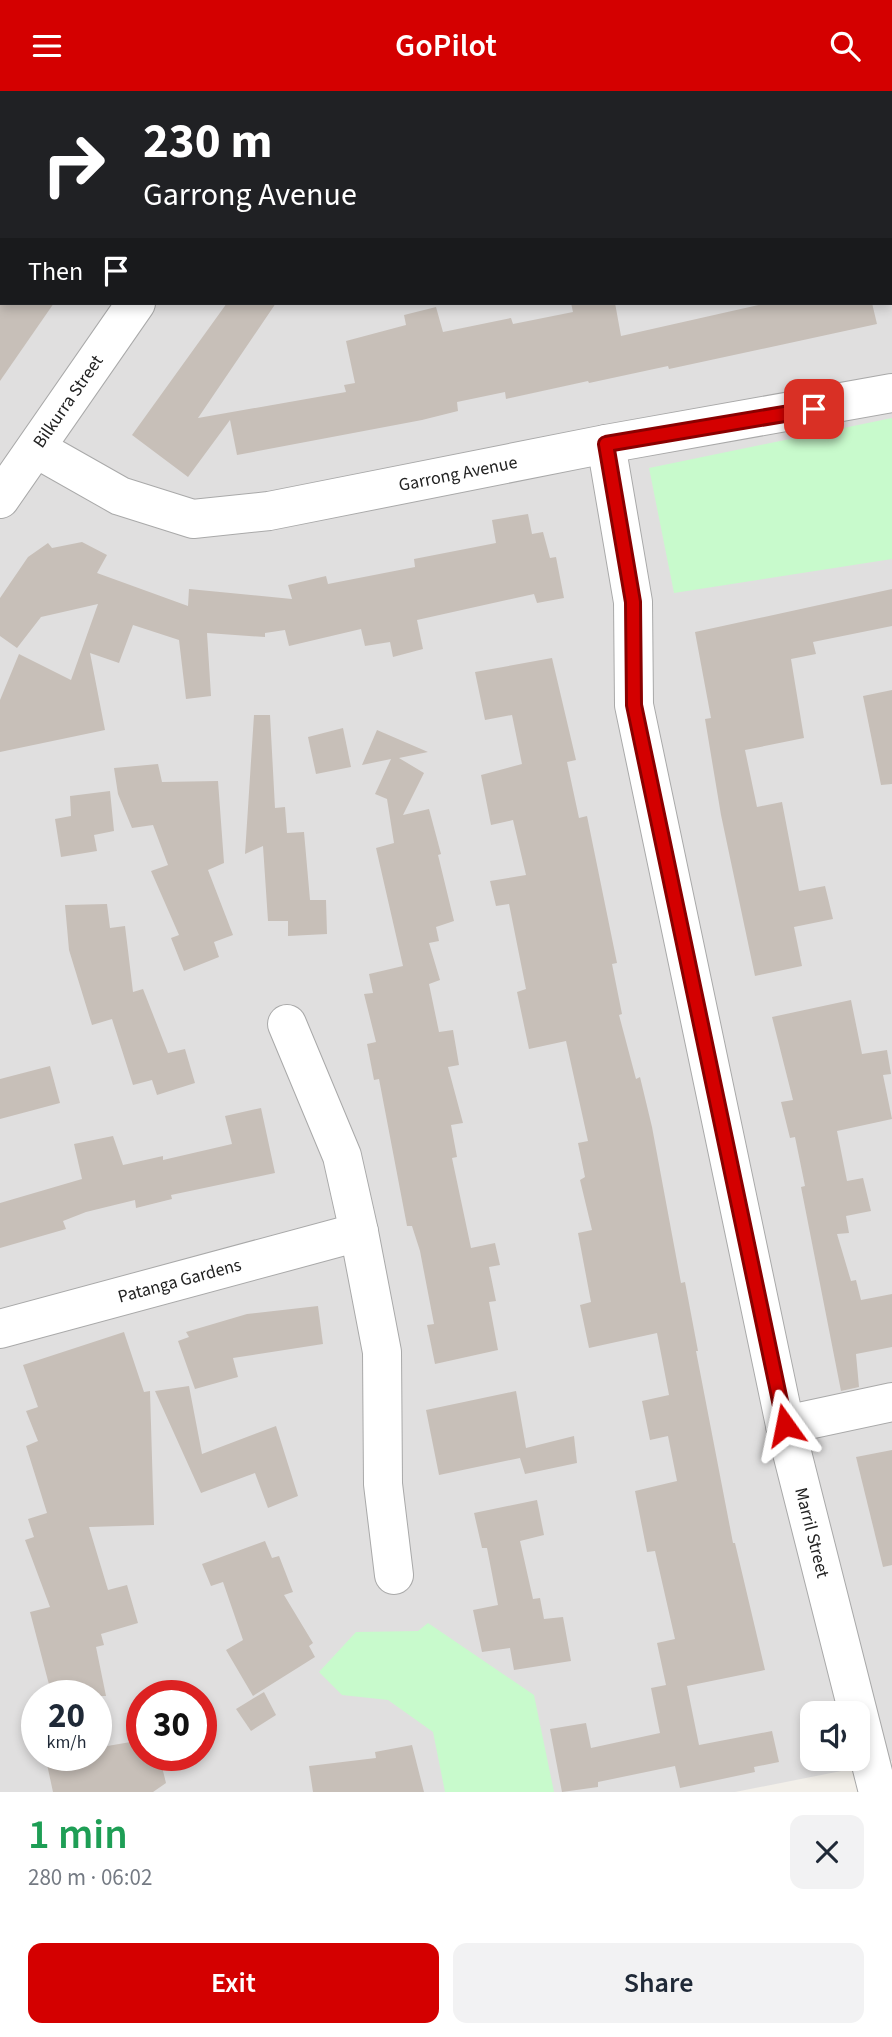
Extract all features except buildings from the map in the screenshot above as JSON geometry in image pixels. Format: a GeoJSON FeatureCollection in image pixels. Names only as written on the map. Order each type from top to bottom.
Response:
{"type":"FeatureCollection","features":[{"type":"Feature","properties":{"kind":"street","name":"Bilkurra Street"},"geometry":{"type":"LineString","coordinates":[[0,499],[135,305]]}},
{"type":"Feature","properties":{"kind":"street","name":"Garrong Avenue"},"geometry":{"type":"LineString","coordinates":[[37,449],[120,496],[193,519],[269,512],[606,444],[892,393]]}},
{"type":"Feature","properties":{"kind":"street","name":"Marril Street"},"geometry":{"type":"LineString","coordinates":[[606,444],[633,602],[634,705],[785,1425],[878,1792]]}},
{"type":"Feature","properties":{"kind":"street"},"geometry":{"type":"LineString","coordinates":[[286,1024],[342,1156],[359,1232],[382,1352],[383,1484],[394,1575]]}},
{"type":"Feature","properties":{"kind":"street","name":"Patanga Gardens"},"geometry":{"type":"LineString","coordinates":[[0,1329],[359,1232]]}},
{"type":"Feature","properties":{"kind":"street"},"geometry":{"type":"LineString","coordinates":[[785,1425],[892,1402]]}},
{"type":"Feature","properties":{"kind":"shaded area"},"geometry":{"type":"Polygon","coordinates":[[[0,305],[892,305],[892,1761],[870,1765],[870,1701],[800,1701],[800,1771],[841,1771],[735,1792],[0,1792],[0,305]]]}},
{"type":"Feature","properties":{"kind":"green space"},"geometry":{"type":"Polygon","coordinates":[[[892,418],[892,559],[674,593],[649,468],[892,418]]]}},
{"type":"Feature","properties":{"kind":"green space"},"geometry":{"type":"Polygon","coordinates":[[[428,1623],[534,1695],[554,1792],[445,1792],[433,1732],[388,1700],[342,1695],[319,1672],[356,1632],[418,1631],[428,1623]]]}},
{"type":"Feature","properties":{"kind":"route"},"geometry":{"type":"LineString","coordinates":[[785,1425],[634,705],[633,602],[606,444],[814,409]]}}]}
